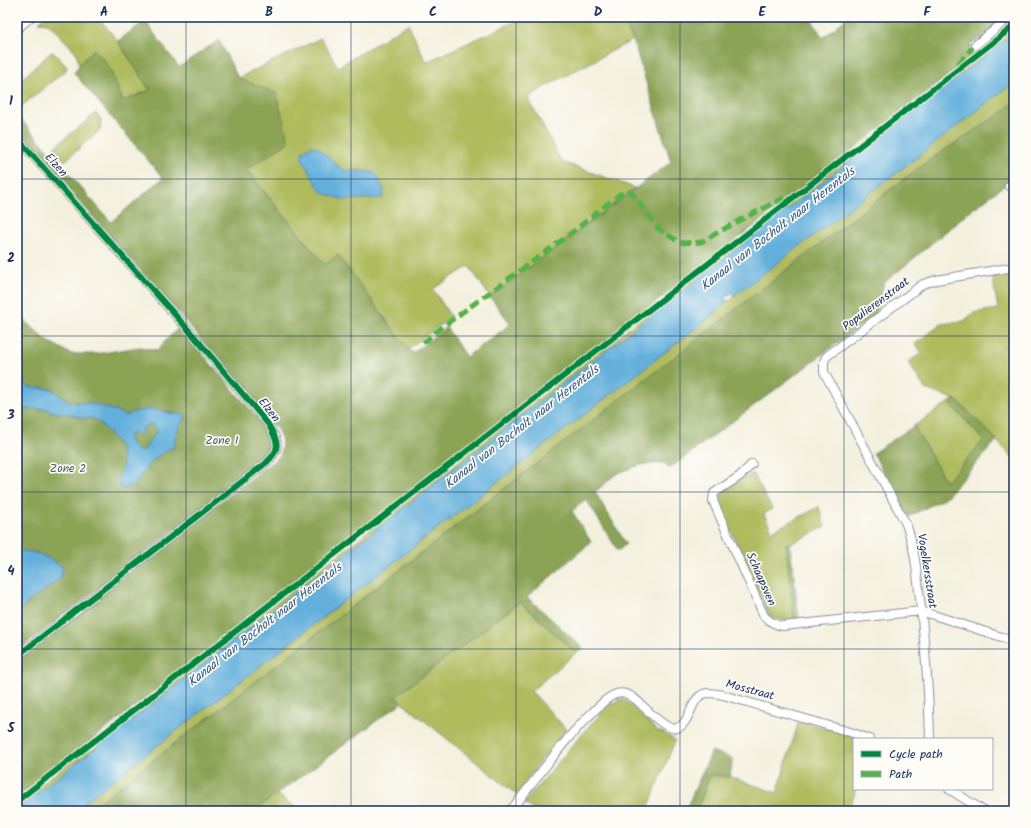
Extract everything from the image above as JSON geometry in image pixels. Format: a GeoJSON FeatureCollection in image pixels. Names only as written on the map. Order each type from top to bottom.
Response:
{"type":"FeatureCollection","features":[{"type":"Feature","properties":{"kind":"street"},"geometry":{"type":"LineString","coordinates":[[17,29],[31,17]]}},
{"type":"Feature","properties":{"kind":"street"},"geometry":{"type":"LineString","coordinates":[[973,47],[1010,17]]}},
{"type":"Feature","properties":{"kind":"street","name":"Elzen"},"geometry":{"type":"LineString","coordinates":[[17,138],[193,335],[253,406],[274,434],[278,448],[275,455],[266,463],[17,656]]}},
{"type":"Feature","properties":{"kind":"street","name":"Populierenstraat"},"geometry":{"type":"LineString","coordinates":[[827,356],[923,284],[936,280],[1014,267]]}},
{"type":"Feature","properties":{"kind":"street","name":"Vogelkersstraat"},"geometry":{"type":"LineString","coordinates":[[827,356],[824,361],[824,372],[906,524],[911,537],[914,550],[929,690],[930,738]]}},
{"type":"Feature","properties":{"kind":"street","name":"Schaapsven"},"geometry":{"type":"LineString","coordinates":[[752,464],[740,476],[714,493],[712,501],[764,616],[767,619],[775,625],[783,626],[921,611]]}},
{"type":"Feature","properties":{"kind":"street"},"geometry":{"type":"LineString","coordinates":[[921,611],[1014,640]]}},
{"type":"Feature","properties":{"kind":"street","name":"Mosstraat"},"geometry":{"type":"LineString","coordinates":[[510,811],[580,724],[606,700],[620,693],[626,694],[635,699],[660,722],[672,729],[678,728],[683,724],[695,702],[707,693],[723,695],[848,731],[867,738]]}},
{"type":"Feature","properties":{"kind":"street"},"geometry":{"type":"LineString","coordinates":[[951,790],[984,811]]}},
{"type":"Feature","properties":{"kind":"green space"},"geometry":{"type":"Polygon","coordinates":[[[44,17],[98,17],[118,41],[150,90],[123,101],[108,65],[94,50],[79,65],[76,52],[48,23],[39,22],[44,17]]]}},
{"type":"Feature","properties":{"kind":"green space"},"geometry":{"type":"Polygon","coordinates":[[[515,17],[621,17],[633,40],[550,84],[528,98],[562,162],[635,188],[490,297],[469,266],[433,289],[451,317],[408,349],[338,255],[325,265],[246,169],[238,78],[321,38],[338,67],[408,24],[426,62],[516,21],[515,17]]]}},
{"type":"Feature","properties":{"kind":"green space"},"geometry":{"type":"Polygon","coordinates":[[[621,17],[810,17],[823,38],[848,17],[1007,17],[970,46],[976,54],[17,798],[17,660],[280,456],[282,444],[280,434],[275,426],[175,309],[17,131],[17,115],[111,222],[163,178],[74,73],[79,65],[94,49],[108,65],[123,101],[150,90],[118,41],[145,21],[179,67],[219,40],[238,78],[276,93],[289,142],[246,170],[325,265],[338,255],[408,349],[413,353],[446,327],[466,357],[511,324],[490,297],[671,162],[633,40],[621,17]]]}},
{"type":"Feature","properties":{"kind":"green space"},"geometry":{"type":"Polygon","coordinates":[[[1014,18],[1014,24],[976,54],[974,51],[1014,18]]]}},
{"type":"Feature","properties":{"kind":"green space"},"geometry":{"type":"Polygon","coordinates":[[[1014,28],[1014,33],[17,809],[17,803],[1014,28]]]}},
{"type":"Feature","properties":{"kind":"green space"},"geometry":{"type":"Polygon","coordinates":[[[51,52],[54,53],[67,67],[66,70],[17,110],[17,83],[51,52]]]}},
{"type":"Feature","properties":{"kind":"green space"},"geometry":{"type":"Polygon","coordinates":[[[1014,82],[1014,102],[1003,112],[925,163],[88,811],[73,811],[705,321],[727,301],[733,299],[734,295],[1014,82]]]}},
{"type":"Feature","properties":{"kind":"green space"},"geometry":{"type":"Polygon","coordinates":[[[1014,102],[1014,178],[973,209],[884,283],[875,315],[669,469],[665,463],[640,465],[616,474],[595,492],[626,544],[618,551],[586,499],[572,511],[591,542],[527,597],[584,649],[576,653],[520,602],[395,697],[401,703],[254,811],[88,811],[925,163],[1003,112],[1014,102]]]}},
{"type":"Feature","properties":{"kind":"green space"},"geometry":{"type":"Polygon","coordinates":[[[96,113],[101,119],[100,130],[65,161],[53,148],[96,113]]]}},
{"type":"Feature","properties":{"kind":"green space"},"geometry":{"type":"Polygon","coordinates":[[[1014,271],[1014,459],[955,399],[951,405],[984,440],[946,483],[914,426],[954,399],[925,389],[908,362],[922,353],[915,344],[942,324],[964,321],[973,313],[998,309],[992,274],[1014,271]]]}},
{"type":"Feature","properties":{"kind":"green space","name":"Zone 1"},"geometry":{"type":"Polygon","coordinates":[[[17,313],[46,340],[71,354],[96,354],[139,347],[157,350],[179,327],[266,428],[274,440],[274,451],[17,651],[17,613],[31,600],[60,579],[39,553],[17,551],[17,409],[47,409],[57,413],[71,414],[81,418],[91,418],[97,420],[117,442],[121,449],[123,465],[118,482],[121,488],[134,485],[151,462],[162,453],[174,447],[180,424],[176,413],[149,411],[134,413],[126,416],[113,410],[90,403],[69,402],[52,389],[29,387],[17,378],[17,313]]]}},
{"type":"Feature","properties":{"kind":"green space"},"geometry":{"type":"Polygon","coordinates":[[[955,399],[997,440],[945,498],[908,517],[873,453],[914,426],[946,482],[984,440],[951,405],[955,399]]]}},
{"type":"Feature","properties":{"kind":"green space"},"geometry":{"type":"Polygon","coordinates":[[[153,423],[157,431],[144,450],[138,452],[132,445],[128,436],[153,423]]]}},
{"type":"Feature","properties":{"kind":"green space"},"geometry":{"type":"Polygon","coordinates":[[[753,473],[772,509],[764,514],[772,531],[819,507],[825,527],[790,544],[786,544],[794,620],[778,619],[769,615],[718,502],[723,492],[727,488],[753,473]]]}},
{"type":"Feature","properties":{"kind":"green space"},"geometry":{"type":"Polygon","coordinates":[[[786,544],[790,544],[799,619],[794,620],[786,544]]]}},
{"type":"Feature","properties":{"kind":"green space"},"geometry":{"type":"Polygon","coordinates":[[[520,602],[576,653],[531,691],[566,729],[536,767],[517,795],[395,697],[520,602]]]}},
{"type":"Feature","properties":{"kind":"green space"},"geometry":{"type":"Polygon","coordinates":[[[620,700],[625,700],[657,731],[664,733],[675,741],[647,811],[535,811],[524,803],[587,728],[610,704],[620,700]]]}},
{"type":"Feature","properties":{"kind":"green space"},"geometry":{"type":"Polygon","coordinates":[[[799,720],[858,738],[853,738],[853,790],[856,790],[849,811],[697,811],[710,775],[730,777],[777,793],[799,720]]]}},
{"type":"Feature","properties":{"kind":"green space"},"geometry":{"type":"Polygon","coordinates":[[[712,751],[733,759],[730,777],[710,775],[697,811],[685,811],[712,751]]]}},
{"type":"Feature","properties":{"kind":"green space"},"geometry":{"type":"Polygon","coordinates":[[[277,794],[301,811],[254,811],[277,794]]]}},
{"type":"Feature","properties":{"kind":"water","name":"Kanaal van Bocholt naar Herentals"},"geometry":{"type":"Polygon","coordinates":[[[1014,33],[1014,82],[735,295],[731,293],[725,298],[727,302],[705,321],[73,811],[17,811],[17,809],[1014,33]]]}},
{"type":"Feature","properties":{"kind":"water"},"geometry":{"type":"Polygon","coordinates":[[[311,146],[317,147],[343,170],[375,173],[384,189],[383,198],[344,200],[323,193],[302,159],[302,152],[311,146]]]}},
{"type":"Feature","properties":{"kind":"water"},"geometry":{"type":"Polygon","coordinates":[[[17,378],[29,387],[52,389],[69,402],[90,403],[113,410],[126,416],[133,412],[150,409],[165,411],[172,414],[182,414],[186,417],[177,431],[174,447],[162,453],[151,462],[134,485],[121,488],[118,482],[123,465],[121,449],[117,442],[97,420],[91,418],[81,418],[71,414],[57,413],[46,409],[17,409],[17,378]],[[152,424],[142,428],[142,432],[138,435],[135,432],[128,436],[132,445],[138,452],[144,450],[157,431],[152,424]]]}},
{"type":"Feature","properties":{"kind":"water"},"geometry":{"type":"Polygon","coordinates":[[[17,551],[42,555],[63,568],[60,579],[31,600],[17,613],[17,551]]]}},
{"type":"Feature","properties":{"kind":"marked path"},"geometry":{"type":"LineString","coordinates":[[958,64],[973,47]]}},
{"type":"Feature","properties":{"kind":"marked path"},"geometry":{"type":"LineString","coordinates":[[423,343],[442,327],[565,238],[620,194],[626,192],[632,193],[659,229],[679,242],[684,243],[701,242],[740,220],[788,196]]}},
{"type":"Feature","properties":{"kind":"cycle path"},"geometry":{"type":"LineString","coordinates":[[17,801],[1014,26]]}},
{"type":"Feature","properties":{"kind":"cycle path"},"geometry":{"type":"LineString","coordinates":[[17,138],[193,335],[268,424],[277,445],[271,458],[266,463],[17,656]]}},
{"type":"Feature","properties":{"kind":"park label","name":"Zone 2"},"geometry":{"type":"Point","coordinates":[68,468]}}]}
